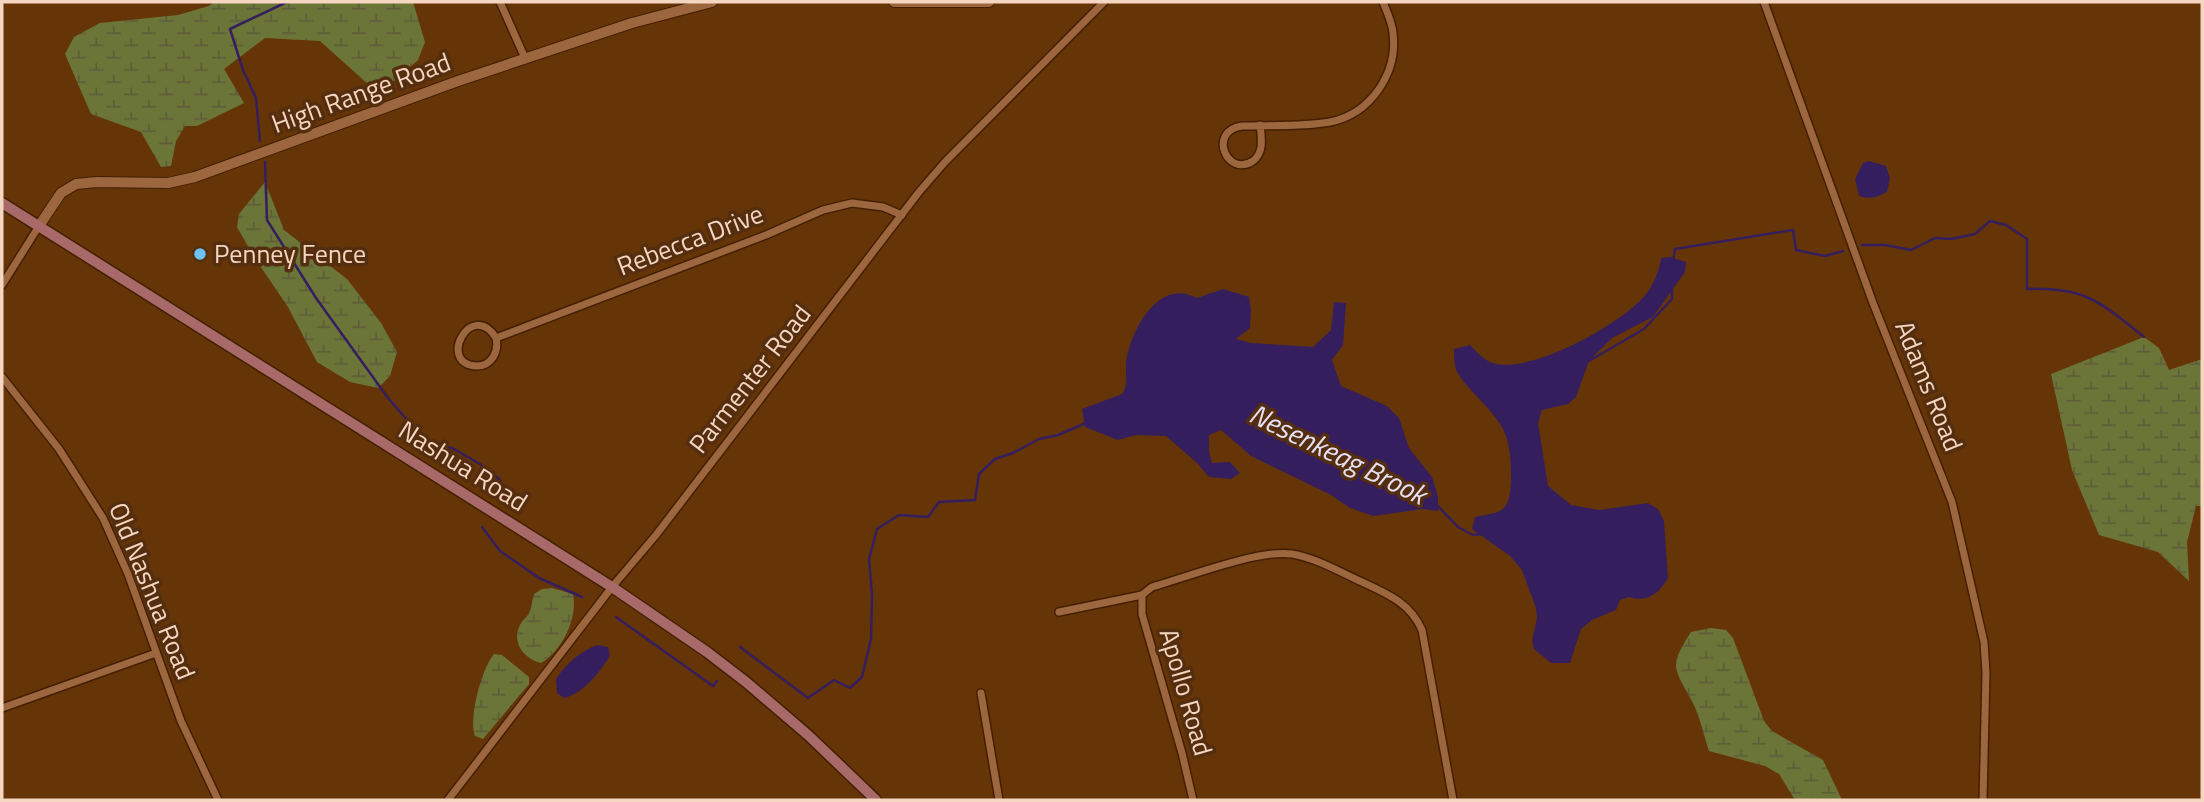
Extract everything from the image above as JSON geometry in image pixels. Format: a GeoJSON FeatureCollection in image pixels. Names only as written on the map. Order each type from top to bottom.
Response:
{"type":"FeatureCollection","features":[{"type":"Feature","properties":{"kind":"main road","name":"Nashua Road"},"geometry":{"type":"LineString","coordinates":[[2,203],[612,586],[746,682],[808,735],[876,800]]}},
{"type":"Feature","properties":{"kind":"street"},"geometry":{"type":"LineString","coordinates":[[500,2],[525,58]]}},
{"type":"Feature","properties":{"kind":"street","name":"High Range Road"},"geometry":{"type":"LineString","coordinates":[[39,226],[61,193],[76,184],[168,183],[184,180],[525,58],[632,23],[712,2]]}},
{"type":"Feature","properties":{"kind":"street"},"geometry":{"type":"LineString","coordinates":[[894,2],[989,2]]}},
{"type":"Feature","properties":{"kind":"street","name":"Parmenter Road"},"geometry":{"type":"LineString","coordinates":[[449,800],[612,586],[656,535],[902,215],[946,162],[1104,2]]}},
{"type":"Feature","properties":{"kind":"street"},"geometry":{"type":"LineString","coordinates":[[1260,125],[1261,147],[1256,158],[1251,162],[1239,164],[1228,158],[1223,140],[1236,127],[1260,125],[1331,122],[1366,104],[1383,84],[1392,60],[1393,33],[1383,2]]}},
{"type":"Feature","properties":{"kind":"street","name":"Adams Road"},"geometry":{"type":"LineString","coordinates":[[1763,2],[1872,303],[1952,502],[1984,642],[1986,673],[1983,800]]}},
{"type":"Feature","properties":{"kind":"street","name":"Rebecca Drive"},"geometry":{"type":"LineString","coordinates":[[496,338],[766,235],[823,210],[852,203],[883,207],[902,215]]}},
{"type":"Feature","properties":{"kind":"street"},"geometry":{"type":"LineString","coordinates":[[2,285],[39,226]]}},
{"type":"Feature","properties":{"kind":"street"},"geometry":{"type":"LineString","coordinates":[[481,327],[496,338],[496,351],[489,362],[470,365],[461,356],[458,344],[468,328],[481,327]]}},
{"type":"Feature","properties":{"kind":"street","name":"Old Nashua Road"},"geometry":{"type":"LineString","coordinates":[[2,377],[59,449],[103,518],[128,574],[193,749],[218,800]]}},
{"type":"Feature","properties":{"kind":"street"},"geometry":{"type":"LineString","coordinates":[[1059,611],[1142,595],[1152,587],[1264,554],[1284,553],[1304,557],[1389,594],[1413,613],[1422,631],[1453,800]]}},
{"type":"Feature","properties":{"kind":"street","name":"Apollo Road"},"geometry":{"type":"LineString","coordinates":[[1142,595],[1141,609],[1193,800]]}},
{"type":"Feature","properties":{"kind":"street"},"geometry":{"type":"LineString","coordinates":[[2,708],[156,653]]}},
{"type":"Feature","properties":{"kind":"street"},"geometry":{"type":"LineString","coordinates":[[981,693],[999,800]]}},
{"type":"Feature","properties":{"kind":"green space"},"geometry":{"type":"Polygon","coordinates":[[[214,2],[413,2],[425,42],[418,60],[394,81],[369,85],[320,41],[265,38],[224,69],[244,103],[197,126],[185,126],[176,141],[171,166],[161,167],[141,132],[91,114],[65,54],[74,37],[100,23],[178,15],[214,2]]]}},
{"type":"Feature","properties":{"kind":"green space"},"geometry":{"type":"Polygon","coordinates":[[[265,182],[284,230],[347,279],[381,323],[397,352],[390,376],[378,388],[350,382],[317,362],[288,307],[237,227],[239,214],[265,182]]]}},
{"type":"Feature","properties":{"kind":"green space"},"geometry":{"type":"Polygon","coordinates":[[[2144,337],[2159,348],[2169,370],[2202,359],[2202,506],[2196,506],[2187,542],[2189,581],[2158,552],[2099,535],[2072,470],[2051,374],[2144,337]]]}},
{"type":"Feature","properties":{"kind":"green space"},"geometry":{"type":"Polygon","coordinates":[[[552,588],[573,594],[573,613],[562,642],[549,658],[541,663],[529,658],[521,649],[517,638],[518,631],[529,613],[534,594],[542,589],[552,588]]]}},
{"type":"Feature","properties":{"kind":"green space"},"geometry":{"type":"Polygon","coordinates":[[[1711,628],[1726,630],[1733,638],[1764,721],[1772,731],[1823,760],[1842,800],[1795,800],[1779,774],[1765,766],[1709,751],[1695,708],[1676,668],[1679,653],[1691,632],[1711,628]]]}},
{"type":"Feature","properties":{"kind":"green space"},"geometry":{"type":"Polygon","coordinates":[[[494,654],[502,655],[529,677],[529,684],[483,739],[475,736],[473,718],[477,694],[494,654]]]}},
{"type":"Feature","properties":{"kind":"water"},"geometry":{"type":"Polygon","coordinates":[[[1869,161],[1886,166],[1890,178],[1887,192],[1867,198],[1859,196],[1855,179],[1863,163],[1869,161]]]}},
{"type":"Feature","properties":{"kind":"water"},"geometry":{"type":"Polygon","coordinates":[[[1670,257],[1686,262],[1685,272],[1653,317],[1612,338],[1589,361],[1576,397],[1568,404],[1542,410],[1538,423],[1548,486],[1571,505],[1599,510],[1648,503],[1658,509],[1664,521],[1668,578],[1652,596],[1620,600],[1616,610],[1592,620],[1581,629],[1570,663],[1551,663],[1534,649],[1532,641],[1537,618],[1536,608],[1522,570],[1510,556],[1472,529],[1475,517],[1498,512],[1506,505],[1511,482],[1510,455],[1506,435],[1498,421],[1456,370],[1454,349],[1470,345],[1485,359],[1496,364],[1512,364],[1554,353],[1599,331],[1635,305],[1652,285],[1661,258],[1670,257]]]}},
{"type":"Feature","properties":{"kind":"water"},"geometry":{"type":"Polygon","coordinates":[[[1223,289],[1249,297],[1250,328],[1236,339],[1251,343],[1313,347],[1331,330],[1334,302],[1346,303],[1343,345],[1332,360],[1341,386],[1387,406],[1399,418],[1409,448],[1432,477],[1438,497],[1438,511],[1423,509],[1373,516],[1350,508],[1331,495],[1251,456],[1221,430],[1209,435],[1209,451],[1212,463],[1230,462],[1240,473],[1231,479],[1209,477],[1166,436],[1136,435],[1118,440],[1085,427],[1082,409],[1122,394],[1126,383],[1126,362],[1134,335],[1149,310],[1159,300],[1171,294],[1183,293],[1197,298],[1223,289]]]}},
{"type":"Feature","properties":{"kind":"water"},"geometry":{"type":"Polygon","coordinates":[[[597,645],[608,647],[610,656],[596,675],[578,692],[564,698],[557,693],[556,679],[564,668],[597,645]]]}},
{"type":"Feature","properties":{"kind":"waterway","name":"Nesenkeag Brook"},"geometry":{"type":"LineString","coordinates":[[260,141],[256,98],[243,70],[230,29],[287,2]]}},
{"type":"Feature","properties":{"kind":"waterway","name":"Nesenkeag Brook"},"geometry":{"type":"LineString","coordinates":[[265,162],[267,220],[316,298],[388,398],[423,438],[454,449],[480,464],[500,480],[500,493]]}},
{"type":"Feature","properties":{"kind":"waterway","name":"Nesenkeag Brook"},"geometry":{"type":"LineString","coordinates":[[1862,245],[1885,245],[1911,250],[1935,238],[1951,239],[1975,234],[1990,221],[2006,225],[2027,239],[2027,289],[2064,291],[2091,299],[2144,337]]}},
{"type":"Feature","properties":{"kind":"waterway","name":"Nesenkeag Brook"},"geometry":{"type":"LineString","coordinates":[[1673,261],[1675,249],[1793,230],[1796,250],[1825,256],[1843,251]]}},
{"type":"Feature","properties":{"kind":"waterway","name":"Nesenkeag Brook"},"geometry":{"type":"LineString","coordinates":[[1589,361],[1644,329],[1672,299],[1672,288]]}},
{"type":"Feature","properties":{"kind":"waterway","name":"Nesenkeag Brook"},"geometry":{"type":"LineString","coordinates":[[740,647],[808,698],[834,680],[850,688],[862,677],[871,639],[872,594],[869,559],[877,529],[899,515],[928,517],[939,502],[975,500],[979,474],[995,459],[1039,439],[1058,435],[1086,423]]}},
{"type":"Feature","properties":{"kind":"waterway","name":"Nesenkeag Brook"},"geometry":{"type":"LineString","coordinates":[[1437,505],[1458,527],[1473,535],[1482,534]]}},
{"type":"Feature","properties":{"kind":"waterway","name":"Nesenkeag Brook"},"geometry":{"type":"LineString","coordinates":[[482,527],[500,551],[539,578],[582,597]]}},
{"type":"Feature","properties":{"kind":"waterway","name":"Nesenkeag Brook"},"geometry":{"type":"LineString","coordinates":[[616,617],[713,686],[717,681]]}},
{"type":"Feature","properties":{"kind":"place","name":"Penney Fence"},"geometry":{"type":"Point","coordinates":[200,254]}}]}
